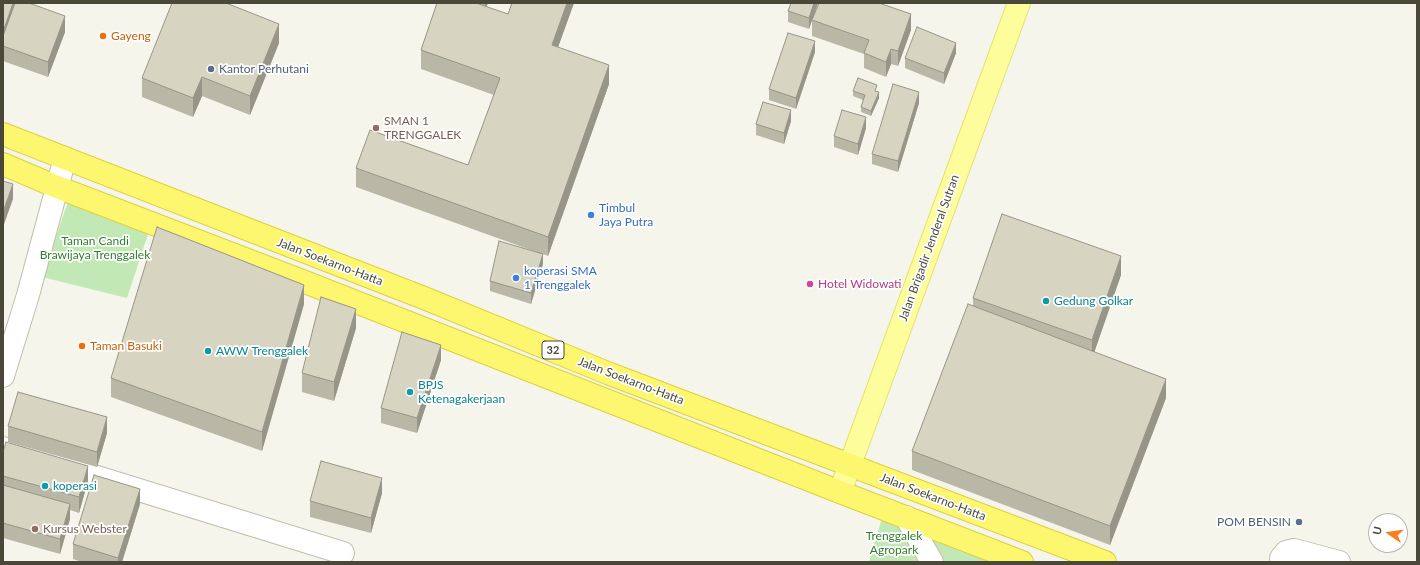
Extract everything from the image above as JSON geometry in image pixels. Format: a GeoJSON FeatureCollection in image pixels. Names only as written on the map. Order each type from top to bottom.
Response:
{"type":"FeatureCollection","features":[{"type":"Feature","properties":{"kind":"highway","name":"Jalan Soekarno-Hatta"},"geometry":{"type":"LineString","coordinates":[[3,134],[424,298],[610,374],[1105,562]]}},
{"type":"Feature","properties":{"kind":"highway","name":"32"},"geometry":{"type":"LineString","coordinates":[[3,164],[57,187],[305,282],[1022,562]]}},
{"type":"Feature","properties":{"kind":"highway"},"geometry":{"type":"LineString","coordinates":[[305,282],[315,256]]}},
{"type":"Feature","properties":{"kind":"highway"},"geometry":{"type":"LineString","coordinates":[[412,324],[424,298]]}},
{"type":"Feature","properties":{"kind":"highway"},"geometry":{"type":"LineString","coordinates":[[601,398],[610,374]]}},
{"type":"Feature","properties":{"kind":"main road","name":"Jalan Brigadir Jenderal Sutran"},"geometry":{"type":"LineString","coordinates":[[840,492],[1019,3]]}},
{"type":"Feature","properties":{"kind":"street"},"geometry":{"type":"LineString","coordinates":[[3,376],[28,295],[65,158]]}},
{"type":"Feature","properties":{"kind":"street"},"geometry":{"type":"LineString","coordinates":[[3,448],[343,553]]}},
{"type":"Feature","properties":{"kind":"street"},"geometry":{"type":"LineString","coordinates":[[906,517],[932,562]]}},
{"type":"Feature","properties":{"kind":"street"},"geometry":{"type":"LineString","coordinates":[[1281,558],[1286,552],[1294,550],[1339,562]]}},
{"type":"Feature","properties":{"kind":"green space","name":"Taman Candi Brawijaya Trenggalek"},"geometry":{"type":"Polygon","coordinates":[[[70,196],[151,225],[127,298],[42,277],[70,196]]]}},
{"type":"Feature","properties":{"kind":"green space","name":"Trenggalek Agropark"},"geometry":{"type":"Polygon","coordinates":[[[882,518],[997,562],[869,562],[882,518]]]}},
{"type":"Feature","properties":{"kind":"building"},"geometry":{"type":"Polygon","coordinates":[[[3,3],[13,3],[3,32],[3,3]]]}},
{"type":"Feature","properties":{"kind":"building"},"geometry":{"type":"Polygon","coordinates":[[[15,3],[29,3],[65,16],[48,62],[3,46],[3,36],[15,3]]]}},
{"type":"Feature","properties":{"kind":"building","name":"Kantor Perhutani"},"geometry":{"type":"Polygon","coordinates":[[[172,3],[226,3],[279,24],[250,96],[202,77],[193,98],[142,78],[172,3]]]}},
{"type":"Feature","properties":{"kind":"building"},"geometry":{"type":"Polygon","coordinates":[[[437,3],[476,3],[508,14],[512,3],[567,3],[552,45],[609,65],[548,237],[356,168],[370,130],[468,165],[500,78],[421,50],[437,3]]]}},
{"type":"Feature","properties":{"kind":"building"},"geometry":{"type":"Polygon","coordinates":[[[791,3],[814,3],[809,18],[788,11],[791,3]]]}},
{"type":"Feature","properties":{"kind":"building"},"geometry":{"type":"Polygon","coordinates":[[[819,3],[879,3],[911,14],[898,51],[891,49],[886,62],[864,53],[869,40],[812,20],[819,3]]]}},
{"type":"Feature","properties":{"kind":"building"},"geometry":{"type":"Polygon","coordinates":[[[917,27],[956,43],[944,73],[905,58],[917,27]]]}},
{"type":"Feature","properties":{"kind":"building"},"geometry":{"type":"Polygon","coordinates":[[[788,33],[815,41],[796,98],[769,89],[788,33]]]}},
{"type":"Feature","properties":{"kind":"building"},"geometry":{"type":"Polygon","coordinates":[[[858,78],[877,85],[875,91],[879,92],[871,111],[861,107],[865,95],[853,91],[858,78]]]}},
{"type":"Feature","properties":{"kind":"building"},"geometry":{"type":"Polygon","coordinates":[[[893,84],[919,92],[898,161],[872,154],[893,84]]]}},
{"type":"Feature","properties":{"kind":"building"},"geometry":{"type":"Polygon","coordinates":[[[763,102],[791,110],[784,133],[756,124],[763,102]]]}},
{"type":"Feature","properties":{"kind":"building"},"geometry":{"type":"Polygon","coordinates":[[[842,110],[866,117],[858,144],[834,136],[842,110]]]}},
{"type":"Feature","properties":{"kind":"building"},"geometry":{"type":"Polygon","coordinates":[[[3,181],[13,184],[3,212],[3,181]]]}},
{"type":"Feature","properties":{"kind":"building","name":"Gedung Golkar"},"geometry":{"type":"Polygon","coordinates":[[[1002,214],[1121,256],[1092,340],[973,298],[1002,214]]]}},
{"type":"Feature","properties":{"kind":"building","name":"AWW Trenggalek"},"geometry":{"type":"Polygon","coordinates":[[[157,227],[304,285],[262,432],[111,378],[157,227]]]}},
{"type":"Feature","properties":{"kind":"building","name":"koperasi SMA 1 Trenggalek"},"geometry":{"type":"Polygon","coordinates":[[[499,241],[543,254],[531,293],[490,281],[499,241]]]}},
{"type":"Feature","properties":{"kind":"building"},"geometry":{"type":"Polygon","coordinates":[[[321,297],[356,309],[334,382],[302,373],[321,297]]]}},
{"type":"Feature","properties":{"kind":"building"},"geometry":{"type":"Polygon","coordinates":[[[968,304],[1166,379],[1110,526],[912,451],[968,304]]]}},
{"type":"Feature","properties":{"kind":"building","name":"BPJS Ketenagakerjaan"},"geometry":{"type":"Polygon","coordinates":[[[402,332],[441,345],[417,418],[381,408],[402,332]]]}},
{"type":"Feature","properties":{"kind":"building"},"geometry":{"type":"Polygon","coordinates":[[[18,392],[107,417],[97,452],[8,426],[18,392]]]}},
{"type":"Feature","properties":{"kind":"building"},"geometry":{"type":"Polygon","coordinates":[[[6,442],[88,466],[79,497],[3,476],[3,452],[6,442]]]}},
{"type":"Feature","properties":{"kind":"building"},"geometry":{"type":"Polygon","coordinates":[[[321,461],[382,478],[371,518],[310,501],[321,461]]]}},
{"type":"Feature","properties":{"kind":"building"},"geometry":{"type":"Polygon","coordinates":[[[94,475],[140,489],[118,558],[73,544],[94,475]]]}},
{"type":"Feature","properties":{"kind":"building"},"geometry":{"type":"Polygon","coordinates":[[[3,485],[70,504],[60,539],[3,523],[3,485]]]}},
{"type":"Feature","properties":{"kind":"place","name":"Gayeng"},"geometry":{"type":"Point","coordinates":[103,36]}},
{"type":"Feature","properties":{"kind":"place","name":"Kantor Perhutani"},"geometry":{"type":"Point","coordinates":[211,69]}},
{"type":"Feature","properties":{"kind":"place","name":"SMAN 1 TRENGGALEK"},"geometry":{"type":"Point","coordinates":[376,128]}},
{"type":"Feature","properties":{"kind":"place","name":"Timbul Jaya Putra"},"geometry":{"type":"Point","coordinates":[591,215]}},
{"type":"Feature","properties":{"kind":"place","name":"koperasi SMA 1 Trenggalek"},"geometry":{"type":"Point","coordinates":[516,278]}},
{"type":"Feature","properties":{"kind":"place","name":"Hotel Widowati"},"geometry":{"type":"Point","coordinates":[810,284]}},
{"type":"Feature","properties":{"kind":"place","name":"Gedung Golkar"},"geometry":{"type":"Point","coordinates":[1046,301]}},
{"type":"Feature","properties":{"kind":"place","name":"Taman Basuki"},"geometry":{"type":"Point","coordinates":[82,346]}},
{"type":"Feature","properties":{"kind":"place","name":"AWW Trenggalek"},"geometry":{"type":"Point","coordinates":[208,351]}},
{"type":"Feature","properties":{"kind":"place","name":"BPJS Ketenagakerjaan"},"geometry":{"type":"Point","coordinates":[410,392]}},
{"type":"Feature","properties":{"kind":"place","name":"koperasi"},"geometry":{"type":"Point","coordinates":[45,486]}},
{"type":"Feature","properties":{"kind":"place","name":"POM BENSIN"},"geometry":{"type":"Point","coordinates":[1299,522]}},
{"type":"Feature","properties":{"kind":"place","name":"Kursus Webster"},"geometry":{"type":"Point","coordinates":[35,529]}}]}
